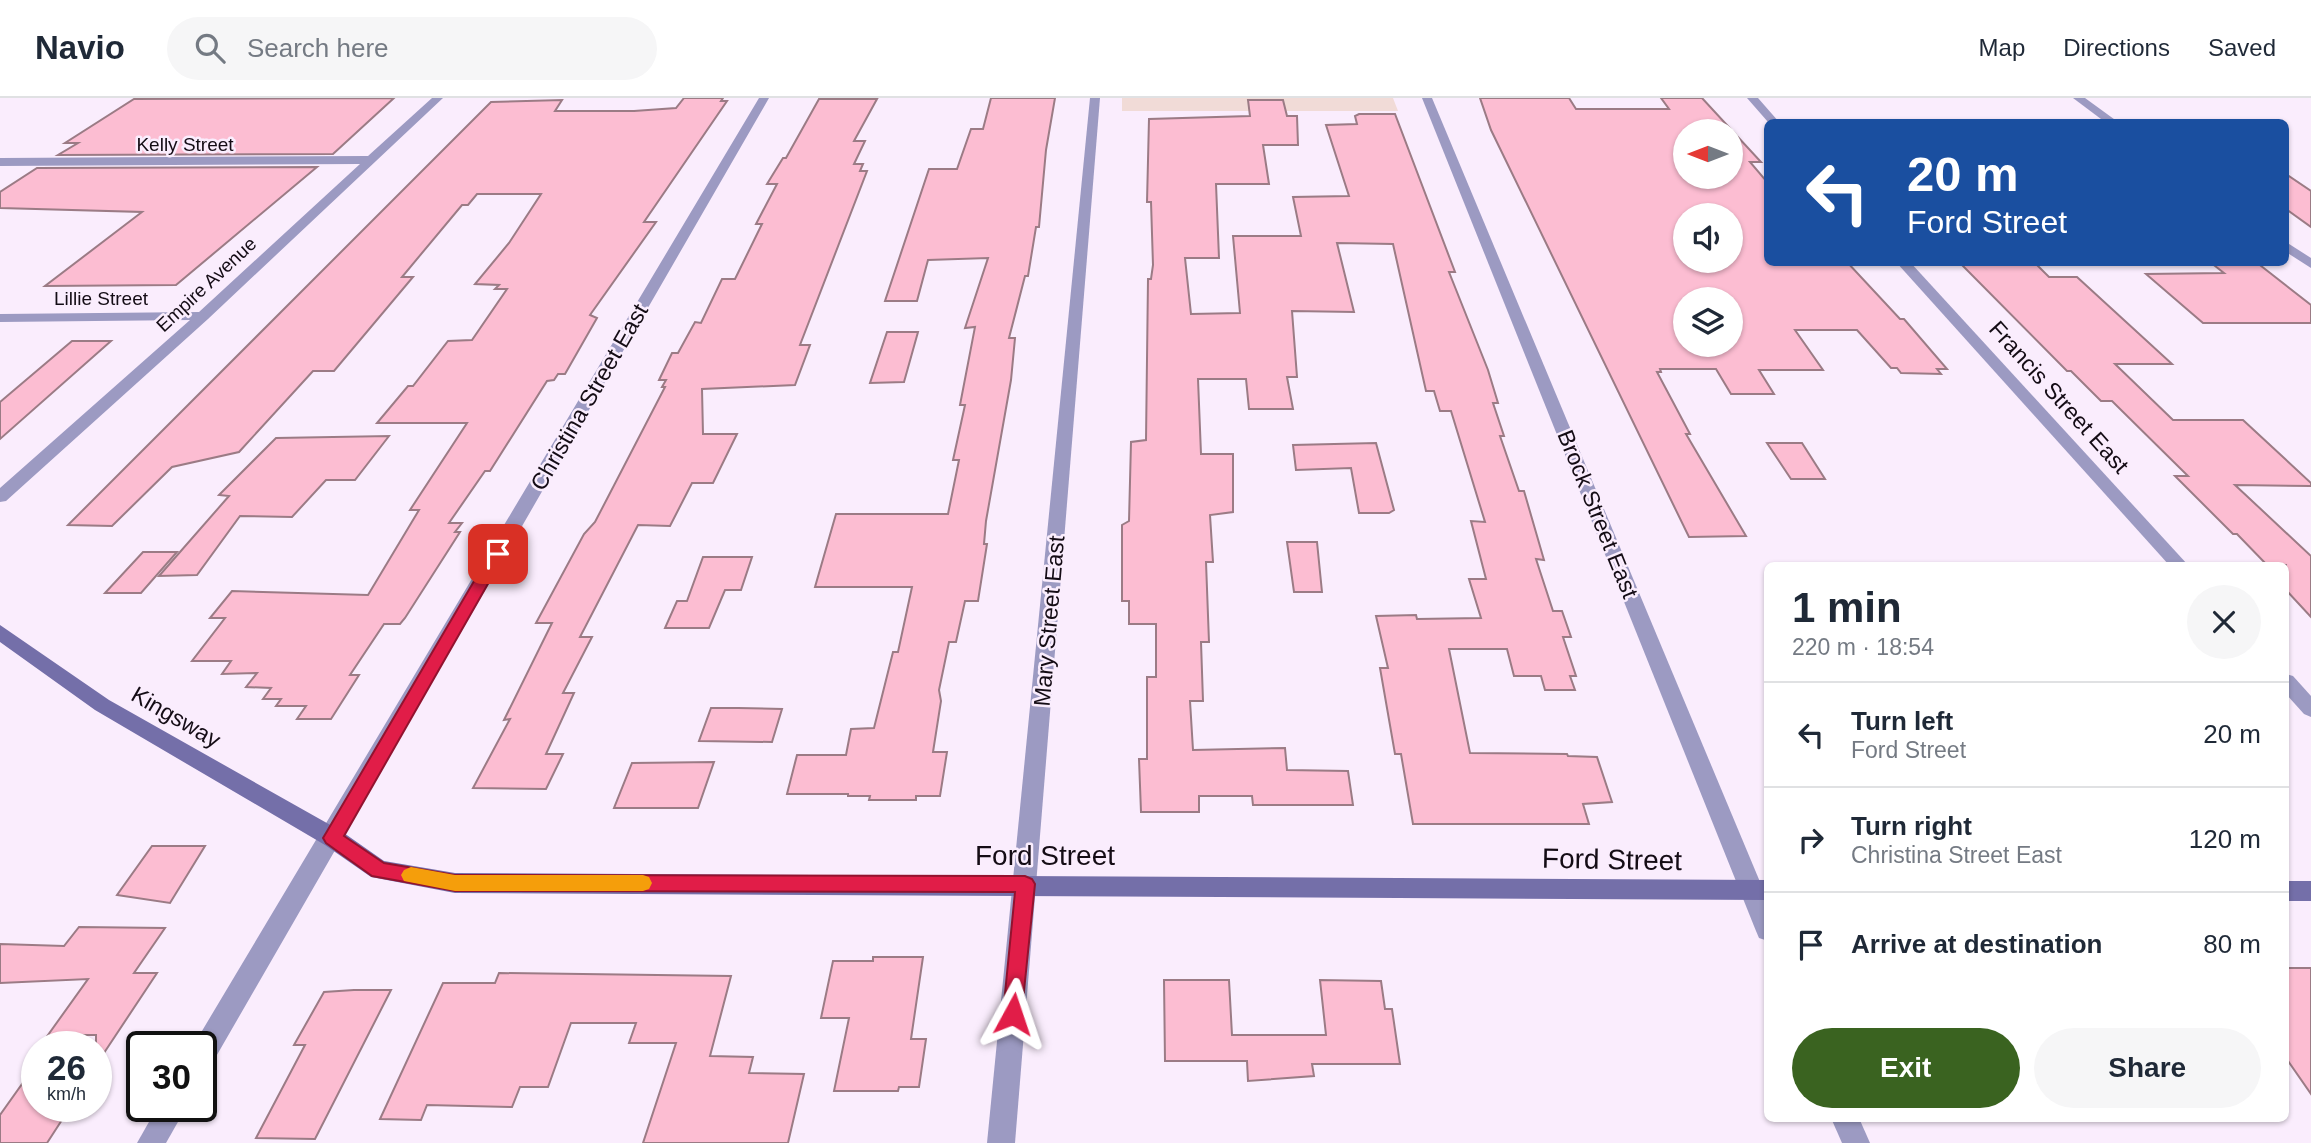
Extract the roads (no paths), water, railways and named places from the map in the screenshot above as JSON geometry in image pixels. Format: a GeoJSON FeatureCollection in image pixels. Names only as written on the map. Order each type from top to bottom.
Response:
{"type":"FeatureCollection","features":[{"type":"Feature","properties":{"kind":"main road","name":"Kingsway"},"geometry":{"type":"LineString","coordinates":[[0,632],[102,705],[332,838]]}},
{"type":"Feature","properties":{"kind":"main road","name":"Ford Street"},"geometry":{"type":"LineString","coordinates":[[332,838],[379,870],[455,883],[1759,890]]}},
{"type":"Feature","properties":{"kind":"main road"},"geometry":{"type":"LineString","coordinates":[[2289,891],[2311,891]]}},
{"type":"Feature","properties":{"kind":"street","name":"Empire Avenue"},"geometry":{"type":"LineString","coordinates":[[0,498],[203,316],[438,98]]}},
{"type":"Feature","properties":{"kind":"street","name":"Christina Street East"},"geometry":{"type":"LineString","coordinates":[[217,1031],[764,98]]}},
{"type":"Feature","properties":{"kind":"street","name":"Mary Street East"},"geometry":{"type":"LineString","coordinates":[[1001,1143],[1095,98]]}},
{"type":"Feature","properties":{"kind":"street","name":"Brock Street East"},"geometry":{"type":"LineString","coordinates":[[1427,98],[1759,890],[1764,913]]}},
{"type":"Feature","properties":{"kind":"street"},"geometry":{"type":"LineString","coordinates":[[1752,98],[1771,119]]}},
{"type":"Feature","properties":{"kind":"street"},"geometry":{"type":"LineString","coordinates":[[2078,98],[2108,119]]}},
{"type":"Feature","properties":{"kind":"street","name":"Kelly Street"},"geometry":{"type":"LineString","coordinates":[[0,162],[370,160]]}},
{"type":"Feature","properties":{"kind":"street"},"geometry":{"type":"LineString","coordinates":[[2289,248],[2311,264]]}},
{"type":"Feature","properties":{"kind":"street","name":"Francis Street East"},"geometry":{"type":"LineString","coordinates":[[1906,266],[2176,562]]}},
{"type":"Feature","properties":{"kind":"street","name":"Lillie Street"},"geometry":{"type":"LineString","coordinates":[[0,317],[203,316]]}},
{"type":"Feature","properties":{"kind":"street"},"geometry":{"type":"LineString","coordinates":[[2289,684],[2311,709]]}},
{"type":"Feature","properties":{"kind":"street"},"geometry":{"type":"LineString","coordinates":[[151,1143],[163,1122]]}},
{"type":"Feature","properties":{"kind":"street"},"geometry":{"type":"LineString","coordinates":[[1847,1122],[1856,1143]]}}]}
